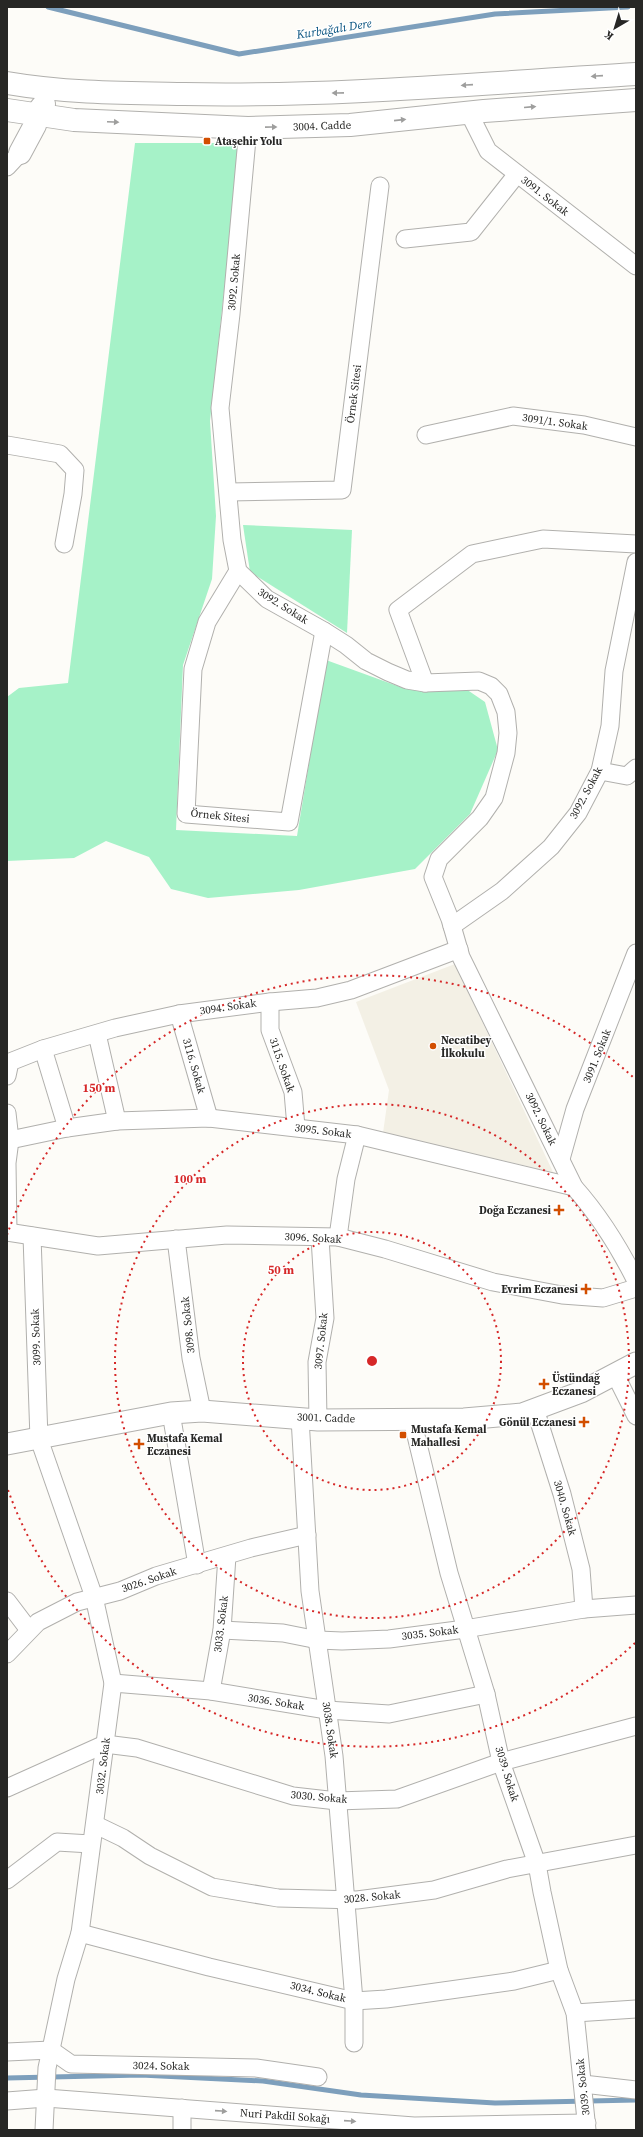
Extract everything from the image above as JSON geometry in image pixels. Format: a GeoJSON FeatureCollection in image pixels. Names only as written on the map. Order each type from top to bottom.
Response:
{"type":"FeatureCollection","features":[{"type":"Feature","properties":{"kind":"main road"},"geometry":{"type":"LineString","coordinates":[[14,160],[38,132],[47,106],[63,84],[75,78],[177,83],[193,94],[363,92],[636,74]]}},
{"type":"Feature","properties":{"kind":"main road","name":"3004. Cadde"},"geometry":{"type":"LineString","coordinates":[[11,84],[47,106],[74,120],[248,128],[350,125],[469,113],[636,100]]}},
{"type":"Feature","properties":{"kind":"main road"},"geometry":{"type":"LineString","coordinates":[[47,106],[55,102],[59,109],[74,120]]}},
{"type":"Feature","properties":{"kind":"main road","name":"3004. Cadde"},"geometry":{"type":"LineString","coordinates":[[7,110],[47,106]]}},
{"type":"Feature","properties":{"kind":"main road"},"geometry":{"type":"LineString","coordinates":[[14,160],[54,128],[74,120]]}},
{"type":"Feature","properties":{"kind":"main road"},"geometry":{"type":"LineString","coordinates":[[7,121],[17,133],[14,160]]}},
{"type":"Feature","properties":{"kind":"street","name":"3091. Sokak"},"geometry":{"type":"LineString","coordinates":[[469,113],[488,151],[517,174],[629,252],[636,266]]}},
{"type":"Feature","properties":{"kind":"street","name":"3092. Sokak"},"geometry":{"type":"LineString","coordinates":[[248,128],[231,314],[220,408],[229,492],[232,540],[238,571],[267,598],[324,631],[346,645],[366,661],[407,680],[425,682],[468,680],[479,681],[491,686],[499,694],[507,719],[508,733],[506,753],[494,798],[480,818],[439,859],[433,877],[465,964],[574,1187],[631,1255],[636,1281]]}},
{"type":"Feature","properties":{"kind":"street"},"geometry":{"type":"LineString","coordinates":[[405,239],[471,232],[517,174]]}},
{"type":"Feature","properties":{"kind":"street","name":"Örnek Sitesi"},"geometry":{"type":"LineString","coordinates":[[229,492],[342,490],[380,186]]}},
{"type":"Feature","properties":{"kind":"street","name":"3091/1. Sokak"},"geometry":{"type":"LineString","coordinates":[[426,435],[513,416],[584,425],[636,437]]}},
{"type":"Feature","properties":{"kind":"street"},"geometry":{"type":"LineString","coordinates":[[7,445],[60,454],[75,470],[73,494],[64,544]]}},
{"type":"Feature","properties":{"kind":"street"},"geometry":{"type":"LineString","coordinates":[[425,682],[398,610],[472,554],[542,539],[636,544]]}},
{"type":"Feature","properties":{"kind":"street","name":"3092. Sokak"},"geometry":{"type":"LineString","coordinates":[[452,926],[502,891],[551,848],[578,813],[600,771],[610,726],[614,670],[636,562]]}},
{"type":"Feature","properties":{"kind":"street","name":"Örnek Sitesi"},"geometry":{"type":"LineString","coordinates":[[238,571],[207,622],[193,669],[186,814],[289,822],[324,631]]}},
{"type":"Feature","properties":{"kind":"street"},"geometry":{"type":"LineString","coordinates":[[600,771],[627,776],[636,768]]}},
{"type":"Feature","properties":{"kind":"street","name":"3094. Sokak"},"geometry":{"type":"LineString","coordinates":[[7,1076],[10,1062],[43,1049],[115,1028],[179,1014],[270,1002],[317,998],[352,990],[459,949]]}},
{"type":"Feature","properties":{"kind":"street","name":"3091. Sokak"},"geometry":{"type":"LineString","coordinates":[[560,1159],[575,1109],[636,953]]}},
{"type":"Feature","properties":{"kind":"street","name":"3115. Sokak"},"geometry":{"type":"LineString","coordinates":[[270,1002],[270,1030],[293,1092],[296,1127]]}},
{"type":"Feature","properties":{"kind":"street","name":"3116. Sokak"},"geometry":{"type":"LineString","coordinates":[[179,1014],[209,1118]]}},
{"type":"Feature","properties":{"kind":"street"},"geometry":{"type":"LineString","coordinates":[[97,1034],[117,1121]]}},
{"type":"Feature","properties":{"kind":"street"},"geometry":{"type":"LineString","coordinates":[[43,1049],[67,1128]]}},
{"type":"Feature","properties":{"kind":"street"},"geometry":{"type":"LineString","coordinates":[[7,1113],[10,1140],[7,1163],[8,1232]]}},
{"type":"Feature","properties":{"kind":"street","name":"3095. Sokak"},"geometry":{"type":"LineString","coordinates":[[10,1140],[67,1128],[117,1121],[209,1118],[357,1135],[574,1187]]}},
{"type":"Feature","properties":{"kind":"street"},"geometry":{"type":"LineString","coordinates":[[338,1237],[346,1178],[357,1135]]}},
{"type":"Feature","properties":{"kind":"street","name":"3096. Sokak"},"geometry":{"type":"LineString","coordinates":[[8,1232],[98,1246],[227,1235],[320,1238],[338,1237],[385,1249],[493,1282],[562,1295],[603,1298],[636,1288]]}},
{"type":"Feature","properties":{"kind":"street","name":"3099. Sokak"},"geometry":{"type":"LineString","coordinates":[[32,1236],[39,1439]]}},
{"type":"Feature","properties":{"kind":"street","name":"3097. Sokak"},"geometry":{"type":"LineString","coordinates":[[309,1419],[325,1318],[320,1238]]}},
{"type":"Feature","properties":{"kind":"street","name":"3098. Sokak"},"geometry":{"type":"LineString","coordinates":[[176,1239],[191,1358],[202,1411]]}},
{"type":"Feature","properties":{"kind":"street","name":"3001. Cadde"},"geometry":{"type":"LineString","coordinates":[[7,1444],[171,1413],[202,1411],[309,1419],[464,1418],[522,1414],[581,1392],[636,1363]]}},
{"type":"Feature","properties":{"kind":"street"},"geometry":{"type":"LineString","coordinates":[[615,1374],[636,1416]]}},
{"type":"Feature","properties":{"kind":"street","name":"3040. Sokak"},"geometry":{"type":"LineString","coordinates":[[535,1409],[562,1494],[582,1569],[584,1609]]}},
{"type":"Feature","properties":{"kind":"street"},"geometry":{"type":"LineString","coordinates":[[171,1413],[197,1565]]}},
{"type":"Feature","properties":{"kind":"street","name":"3038. Sokak"},"geometry":{"type":"LineString","coordinates":[[309,1419],[307,1535],[310,1591],[334,1756],[344,1900],[354,2001],[354,2043]]}},
{"type":"Feature","properties":{"kind":"street","name":"3039. Sokak"},"geometry":{"type":"LineString","coordinates":[[412,1419],[449,1573],[486,1694],[501,1762],[537,1864],[559,1970],[575,2013],[585,2108]]}},
{"type":"Feature","properties":{"kind":"street","name":"3032. Sokak"},"geometry":{"type":"LineString","coordinates":[[39,1439],[94,1597],[113,1683],[96,1825],[91,1844],[80,1933],[66,1979],[47,2068],[44,2130]]}},
{"type":"Feature","properties":{"kind":"street","name":"3026. Sokak"},"geometry":{"type":"LineString","coordinates":[[7,1654],[38,1622],[77,1602],[120,1591],[156,1576],[252,1548],[307,1535]]}},
{"type":"Feature","properties":{"kind":"street","name":"3033. Sokak"},"geometry":{"type":"LineString","coordinates":[[211,1691],[222,1630],[227,1556]]}},
{"type":"Feature","properties":{"kind":"street"},"geometry":{"type":"LineString","coordinates":[[7,1600],[29,1630]]}},
{"type":"Feature","properties":{"kind":"street","name":"3035. Sokak"},"geometry":{"type":"LineString","coordinates":[[222,1630],[283,1633],[318,1640],[342,1641],[389,1638],[465,1629],[584,1609],[636,1605]]}},
{"type":"Feature","properties":{"kind":"street","name":"3036. Sokak"},"geometry":{"type":"LineString","coordinates":[[113,1683],[211,1691],[327,1710],[389,1714],[486,1694]]}},
{"type":"Feature","properties":{"kind":"street","name":"3030. Sokak"},"geometry":{"type":"LineString","coordinates":[[105,1744],[137,1748],[293,1796],[337,1801],[397,1799],[501,1762],[636,1726]]}},
{"type":"Feature","properties":{"kind":"street"},"geometry":{"type":"LineString","coordinates":[[7,1788],[105,1744]]}},
{"type":"Feature","properties":{"kind":"street","name":"3028. Sokak"},"geometry":{"type":"LineString","coordinates":[[96,1825],[123,1838],[150,1856],[212,1887],[278,1898],[356,1900],[434,1890],[507,1868],[537,1864],[636,1845]]}},
{"type":"Feature","properties":{"kind":"street"},"geometry":{"type":"LineString","coordinates":[[7,1880],[57,1842],[91,1844]]}},
{"type":"Feature","properties":{"kind":"street","name":"3034. Sokak"},"geometry":{"type":"LineString","coordinates":[[80,1933],[209,1967],[354,2001],[386,1999],[514,1981],[559,1970]]}},
{"type":"Feature","properties":{"kind":"street"},"geometry":{"type":"LineString","coordinates":[[575,2013],[636,2009]]}},
{"type":"Feature","properties":{"kind":"street"},"geometry":{"type":"LineString","coordinates":[[7,2052],[51,2050]]}},
{"type":"Feature","properties":{"kind":"street","name":"3024. Sokak"},"geometry":{"type":"LineString","coordinates":[[51,2050],[71,2064],[256,2068],[318,2077]]}},
{"type":"Feature","properties":{"kind":"street","name":"Nuri Pakdil Sokağı"},"geometry":{"type":"LineString","coordinates":[[7,2101],[46,2098],[414,2126],[585,2108],[636,2090]]}},
{"type":"Feature","properties":{"kind":"street"},"geometry":{"type":"LineString","coordinates":[[182,2108],[182,2130]]}},
{"type":"Feature","properties":{"kind":"shaded area","name":"Necatibey İlkokulu"},"geometry":{"type":"Polygon","coordinates":[[[455,964],[553,1172],[383,1133],[389,1090],[356,1002],[455,964]]]}},
{"type":"Feature","properties":{"kind":"green space"},"geometry":{"type":"Polygon","coordinates":[[[135,143],[240,143],[210,421],[216,516],[212,579],[183,665],[176,830],[297,836],[326,660],[403,688],[428,692],[466,689],[485,702],[498,750],[470,814],[415,869],[299,890],[208,898],[171,889],[149,857],[106,841],[74,858],[7,861],[7,697],[19,688],[68,683],[135,143]]]}},
{"type":"Feature","properties":{"kind":"green space"},"geometry":{"type":"Polygon","coordinates":[[[243,525],[352,530],[347,633],[250,572],[243,525]]]}},
{"type":"Feature","properties":{"kind":"waterway","name":"Kurbağalı Dere"},"geometry":{"type":"LineString","coordinates":[[48,7],[239,54],[495,14],[628,7]]}},
{"type":"Feature","properties":{"kind":"waterway"},"geometry":{"type":"LineString","coordinates":[[7,2078],[141,2075],[263,2081],[361,2095],[495,2103],[636,2100]]}},
{"type":"Feature","properties":{"kind":"place","name":"Ataşehir Yolu"},"geometry":{"type":"Point","coordinates":[207,141]}},
{"type":"Feature","properties":{"kind":"place","name":"Necatibey İlkokulu"},"geometry":{"type":"Point","coordinates":[433,1046]}},
{"type":"Feature","properties":{"kind":"place","name":"Doğa Eczanesi"},"geometry":{"type":"Point","coordinates":[559,1210]}},
{"type":"Feature","properties":{"kind":"place","name":"Evrim Eczanesi"},"geometry":{"type":"Point","coordinates":[586,1289]}},
{"type":"Feature","properties":{"kind":"place","name":"Üstündağ Eczanesi"},"geometry":{"type":"Point","coordinates":[544,1384]}},
{"type":"Feature","properties":{"kind":"place","name":"Gönül Eczanesi"},"geometry":{"type":"Point","coordinates":[584,1422]}},
{"type":"Feature","properties":{"kind":"place","name":"Mustafa Kemal Mahallesi"},"geometry":{"type":"Point","coordinates":[403,1435]}},
{"type":"Feature","properties":{"kind":"place","name":"Mustafa Kemal Eczanesi"},"geometry":{"type":"Point","coordinates":[139,1444]}}]}
